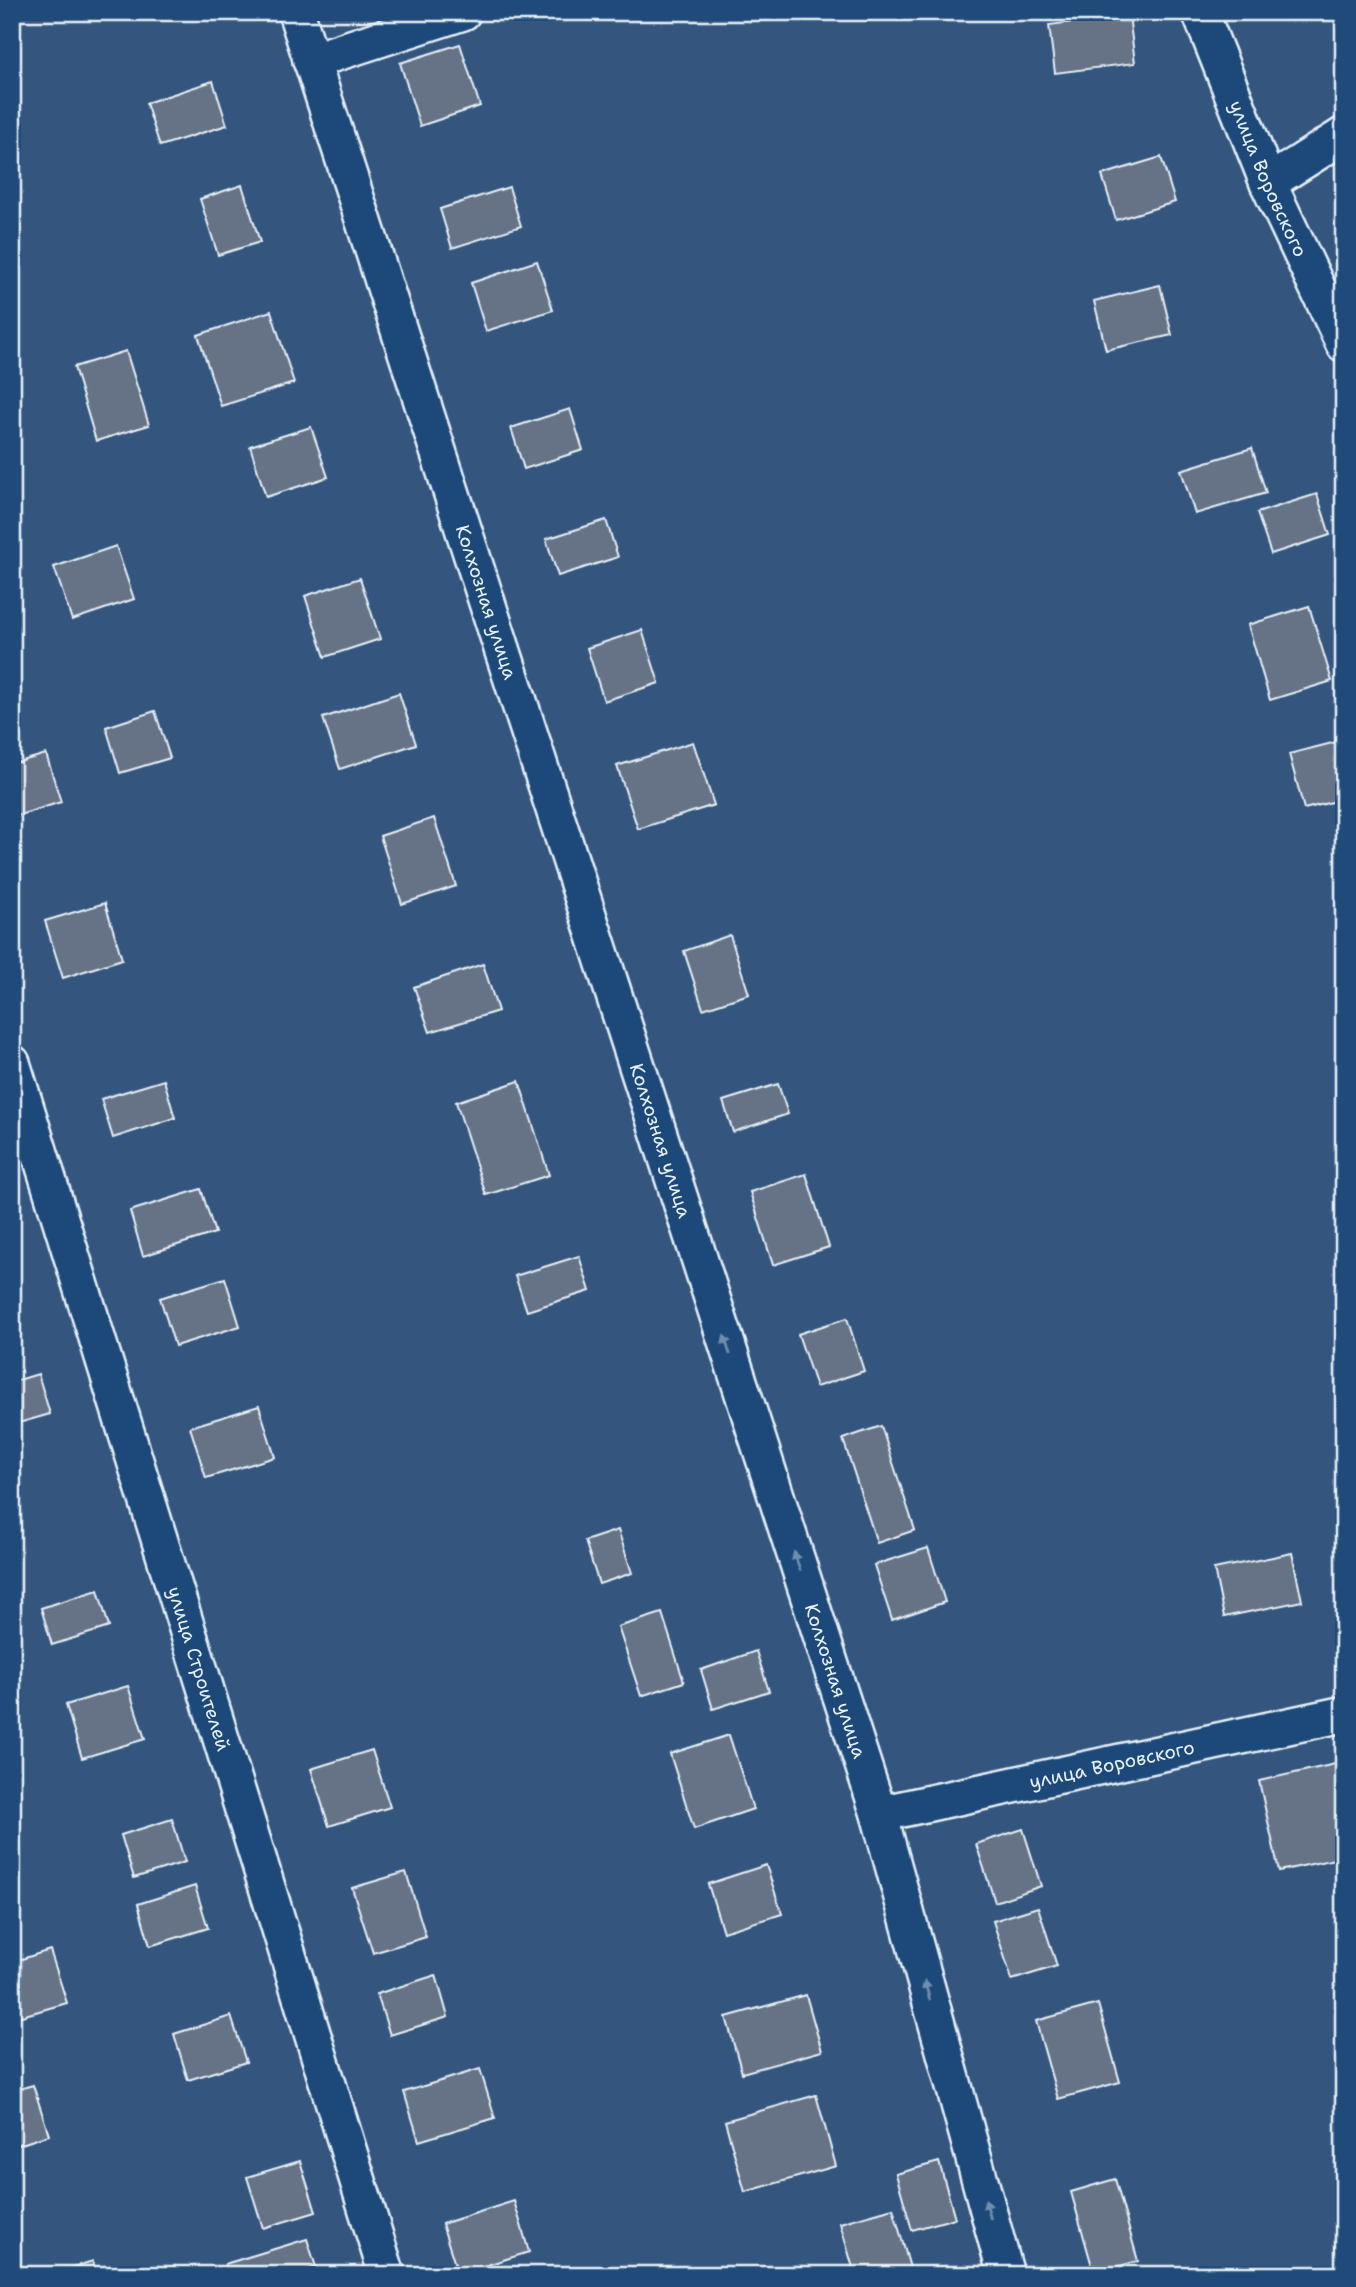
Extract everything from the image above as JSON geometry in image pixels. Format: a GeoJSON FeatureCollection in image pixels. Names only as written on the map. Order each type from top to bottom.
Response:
{"type":"FeatureCollection","features":[{"type":"Feature","properties":{"kind":"street","name":"Колхозная улица"},"geometry":{"type":"LineString","coordinates":[[296,12],[878,1814],[1006,2275]]}},
{"type":"Feature","properties":{"kind":"street"},"geometry":{"type":"LineString","coordinates":[[312,61],[463,12]]}},
{"type":"Feature","properties":{"kind":"street","name":"улица Воровского"},"geometry":{"type":"LineString","coordinates":[[1200,12],[1268,183],[1344,344]]}},
{"type":"Feature","properties":{"kind":"street"},"geometry":{"type":"LineString","coordinates":[[1268,183],[1344,135]]}},
{"type":"Feature","properties":{"kind":"street","name":"улица Строителей"},"geometry":{"type":"LineString","coordinates":[[12,1063],[387,2275]]}},
{"type":"Feature","properties":{"kind":"street","name":"улица Воровского"},"geometry":{"type":"LineString","coordinates":[[878,1814],[1344,1714]]}},
{"type":"Feature","properties":{"kind":"building"},"geometry":{"type":"Polygon","coordinates":[[[1129,15],[1135,63],[1055,73],[1049,25],[1129,15]]]}},
{"type":"Feature","properties":{"kind":"building"},"geometry":{"type":"Polygon","coordinates":[[[460,44],[480,106],[420,126],[400,63],[460,44]]]}},
{"type":"Feature","properties":{"kind":"building"},"geometry":{"type":"Polygon","coordinates":[[[213,81],[227,125],[160,146],[146,103],[213,81]]]}},
{"type":"Feature","properties":{"kind":"building"},"geometry":{"type":"Polygon","coordinates":[[[1161,157],[1175,202],[1116,220],[1102,175],[1161,157]]]}},
{"type":"Feature","properties":{"kind":"building"},"geometry":{"type":"Polygon","coordinates":[[[242,185],[260,242],[218,255],[200,199],[242,185]]]}},
{"type":"Feature","properties":{"kind":"building"},"geometry":{"type":"Polygon","coordinates":[[[509,187],[521,226],[452,248],[440,209],[509,187]]]}},
{"type":"Feature","properties":{"kind":"building"},"geometry":{"type":"Polygon","coordinates":[[[537,261],[553,310],[486,331],[471,283],[537,261]]]}},
{"type":"Feature","properties":{"kind":"building"},"geometry":{"type":"Polygon","coordinates":[[[1160,285],[1172,335],[1106,350],[1094,301],[1160,285]]]}},
{"type":"Feature","properties":{"kind":"building"},"geometry":{"type":"Polygon","coordinates":[[[271,311],[294,383],[221,406],[198,335],[271,311]]]}},
{"type":"Feature","properties":{"kind":"building"},"geometry":{"type":"Polygon","coordinates":[[[126,351],[149,425],[96,441],[74,367],[126,351]]]}},
{"type":"Feature","properties":{"kind":"building"},"geometry":{"type":"Polygon","coordinates":[[[570,409],[583,450],[524,469],[511,428],[570,409]]]}},
{"type":"Feature","properties":{"kind":"building"},"geometry":{"type":"Polygon","coordinates":[[[311,427],[328,477],[266,497],[250,446],[311,427]]]}},
{"type":"Feature","properties":{"kind":"building"},"geometry":{"type":"Polygon","coordinates":[[[1252,448],[1266,493],[1195,514],[1181,470],[1252,448]]]}},
{"type":"Feature","properties":{"kind":"building"},"geometry":{"type":"Polygon","coordinates":[[[1317,494],[1330,535],[1271,554],[1257,513],[1317,494]]]}},
{"type":"Feature","properties":{"kind":"building"},"geometry":{"type":"Polygon","coordinates":[[[606,520],[618,557],[558,576],[546,539],[606,520]]]}},
{"type":"Feature","properties":{"kind":"building"},"geometry":{"type":"Polygon","coordinates":[[[116,546],[134,599],[72,620],[54,567],[116,546]]]}},
{"type":"Feature","properties":{"kind":"building"},"geometry":{"type":"Polygon","coordinates":[[[360,578],[380,639],[325,657],[305,596],[360,578]]]}},
{"type":"Feature","properties":{"kind":"building"},"geometry":{"type":"Polygon","coordinates":[[[1309,606],[1332,681],[1270,700],[1248,625],[1309,606]]]}},
{"type":"Feature","properties":{"kind":"building"},"geometry":{"type":"Polygon","coordinates":[[[642,630],[659,683],[604,701],[587,648],[642,630]]]}},
{"type":"Feature","properties":{"kind":"building"},"geometry":{"type":"Polygon","coordinates":[[[399,693],[416,744],[340,769],[323,718],[399,693]]]}},
{"type":"Feature","properties":{"kind":"building"},"geometry":{"type":"Polygon","coordinates":[[[155,711],[170,758],[120,773],[106,727],[155,711]]]}},
{"type":"Feature","properties":{"kind":"building"},"geometry":{"type":"Polygon","coordinates":[[[1344,740],[1344,799],[1304,809],[1289,754],[1344,740]]]}},
{"type":"Feature","properties":{"kind":"building"},"geometry":{"type":"Polygon","coordinates":[[[693,742],[714,805],[638,829],[617,766],[693,742]]]}},
{"type":"Feature","properties":{"kind":"building"},"geometry":{"type":"Polygon","coordinates":[[[46,754],[61,802],[13,817],[12,764],[46,754]]]}},
{"type":"Feature","properties":{"kind":"building"},"geometry":{"type":"Polygon","coordinates":[[[434,818],[456,886],[402,904],[380,836],[434,818]]]}},
{"type":"Feature","properties":{"kind":"building"},"geometry":{"type":"Polygon","coordinates":[[[105,903],[122,959],[63,978],[45,921],[105,903]]]}},
{"type":"Feature","properties":{"kind":"building"},"geometry":{"type":"Polygon","coordinates":[[[730,935],[749,994],[703,1009],[684,951],[730,935]]]}},
{"type":"Feature","properties":{"kind":"building"},"geometry":{"type":"Polygon","coordinates":[[[483,964],[498,1011],[430,1032],[414,987],[483,964]]]}},
{"type":"Feature","properties":{"kind":"building"},"geometry":{"type":"Polygon","coordinates":[[[164,1080],[175,1118],[113,1138],[101,1099],[164,1080]]]}},
{"type":"Feature","properties":{"kind":"building"},"geometry":{"type":"Polygon","coordinates":[[[519,1081],[549,1175],[486,1195],[456,1102],[519,1081]]]}},
{"type":"Feature","properties":{"kind":"building"},"geometry":{"type":"Polygon","coordinates":[[[778,1084],[788,1114],[733,1132],[723,1101],[778,1084]]]}},
{"type":"Feature","properties":{"kind":"building"},"geometry":{"type":"Polygon","coordinates":[[[806,1174],[829,1247],[773,1265],[750,1192],[806,1174]]]}},
{"type":"Feature","properties":{"kind":"building"},"geometry":{"type":"Polygon","coordinates":[[[201,1189],[215,1233],[143,1256],[130,1211],[201,1189]]]}},
{"type":"Feature","properties":{"kind":"building"},"geometry":{"type":"Polygon","coordinates":[[[579,1256],[590,1291],[527,1311],[515,1276],[579,1256]]]}},
{"type":"Feature","properties":{"kind":"building"},"geometry":{"type":"Polygon","coordinates":[[[225,1278],[240,1326],[175,1346],[160,1298],[225,1278]]]}},
{"type":"Feature","properties":{"kind":"building"},"geometry":{"type":"Polygon","coordinates":[[[847,1318],[864,1371],[816,1387],[798,1334],[847,1318]]]}},
{"type":"Feature","properties":{"kind":"building"},"geometry":{"type":"Polygon","coordinates":[[[38,1374],[50,1414],[12,1425],[12,1382],[38,1374]]]}},
{"type":"Feature","properties":{"kind":"building"},"geometry":{"type":"Polygon","coordinates":[[[259,1406],[275,1457],[206,1478],[190,1427],[259,1406]]]}},
{"type":"Feature","properties":{"kind":"building"},"geometry":{"type":"Polygon","coordinates":[[[881,1426],[915,1530],[877,1543],[843,1439],[881,1426]]]}},
{"type":"Feature","properties":{"kind":"building"},"geometry":{"type":"Polygon","coordinates":[[[618,1530],[632,1573],[599,1584],[585,1541],[618,1530]]]}},
{"type":"Feature","properties":{"kind":"building"},"geometry":{"type":"Polygon","coordinates":[[[928,1548],[945,1602],[892,1620],[874,1565],[928,1548]]]}},
{"type":"Feature","properties":{"kind":"building"},"geometry":{"type":"Polygon","coordinates":[[[1292,1553],[1302,1601],[1224,1617],[1214,1569],[1292,1553]]]}},
{"type":"Feature","properties":{"kind":"building"},"geometry":{"type":"Polygon","coordinates":[[[98,1590],[109,1627],[52,1645],[41,1608],[98,1590]]]}},
{"type":"Feature","properties":{"kind":"building"},"geometry":{"type":"Polygon","coordinates":[[[662,1613],[684,1682],[641,1696],[618,1627],[662,1613]]]}},
{"type":"Feature","properties":{"kind":"building"},"geometry":{"type":"Polygon","coordinates":[[[756,1651],[769,1691],[713,1709],[701,1670],[756,1651]]]}},
{"type":"Feature","properties":{"kind":"building"},"geometry":{"type":"Polygon","coordinates":[[[128,1686],[145,1739],[82,1758],[66,1705],[128,1686]]]}},
{"type":"Feature","properties":{"kind":"building"},"geometry":{"type":"Polygon","coordinates":[[[729,1735],[753,1809],[694,1829],[670,1754],[729,1735]]]}},
{"type":"Feature","properties":{"kind":"building"},"geometry":{"type":"Polygon","coordinates":[[[372,1750],[390,1807],[329,1826],[311,1769],[372,1750]]]}},
{"type":"Feature","properties":{"kind":"building"},"geometry":{"type":"Polygon","coordinates":[[[1340,1763],[1344,1780],[1344,1857],[1279,1871],[1259,1781],[1340,1763]]]}},
{"type":"Feature","properties":{"kind":"building"},"geometry":{"type":"Polygon","coordinates":[[[172,1819],[185,1862],[134,1878],[121,1835],[172,1819]]]}},
{"type":"Feature","properties":{"kind":"building"},"geometry":{"type":"Polygon","coordinates":[[[1023,1829],[1041,1886],[995,1902],[976,1844],[1023,1829]]]}},
{"type":"Feature","properties":{"kind":"building"},"geometry":{"type":"Polygon","coordinates":[[[766,1865],[782,1914],[723,1932],[708,1884],[766,1865]]]}},
{"type":"Feature","properties":{"kind":"building"},"geometry":{"type":"Polygon","coordinates":[[[406,1872],[426,1937],[373,1953],[352,1888],[406,1872]]]}},
{"type":"Feature","properties":{"kind":"building"},"geometry":{"type":"Polygon","coordinates":[[[195,1886],[208,1928],[150,1946],[138,1904],[195,1886]]]}},
{"type":"Feature","properties":{"kind":"building"},"geometry":{"type":"Polygon","coordinates":[[[1038,1907],[1057,1966],[1012,1980],[993,1921],[1038,1907]]]}},
{"type":"Feature","properties":{"kind":"building"},"geometry":{"type":"Polygon","coordinates":[[[50,1950],[67,2003],[18,2017],[12,1998],[12,1962],[50,1950]]]}},
{"type":"Feature","properties":{"kind":"building"},"geometry":{"type":"Polygon","coordinates":[[[436,1975],[448,2017],[390,2035],[377,1994],[436,1975]]]}},
{"type":"Feature","properties":{"kind":"building"},"geometry":{"type":"Polygon","coordinates":[[[806,1995],[822,2051],[742,2073],[726,2017],[806,1995]]]}},
{"type":"Feature","properties":{"kind":"building"},"geometry":{"type":"Polygon","coordinates":[[[1098,2004],[1120,2082],[1058,2099],[1036,2021],[1098,2004]]]}},
{"type":"Feature","properties":{"kind":"building"},"geometry":{"type":"Polygon","coordinates":[[[231,2016],[246,2062],[188,2080],[174,2034],[231,2016]]]}},
{"type":"Feature","properties":{"kind":"building"},"geometry":{"type":"Polygon","coordinates":[[[480,2069],[495,2118],[419,2141],[404,2092],[480,2069]]]}},
{"type":"Feature","properties":{"kind":"building"},"geometry":{"type":"Polygon","coordinates":[[[33,2085],[49,2135],[12,2147],[12,2091],[33,2085]]]}},
{"type":"Feature","properties":{"kind":"building"},"geometry":{"type":"Polygon","coordinates":[[[816,2095],[836,2166],[745,2192],[725,2121],[816,2095]]]}},
{"type":"Feature","properties":{"kind":"building"},"geometry":{"type":"Polygon","coordinates":[[[300,2161],[316,2212],[263,2228],[247,2177],[300,2161]]]}},
{"type":"Feature","properties":{"kind":"building"},"geometry":{"type":"Polygon","coordinates":[[[939,2162],[955,2218],[912,2230],[896,2174],[939,2162]]]}},
{"type":"Feature","properties":{"kind":"building"},"geometry":{"type":"Polygon","coordinates":[[[1115,2179],[1138,2261],[1094,2273],[1071,2192],[1115,2179]]]}},
{"type":"Feature","properties":{"kind":"building"},"geometry":{"type":"Polygon","coordinates":[[[514,2201],[529,2252],[458,2274],[442,2224],[514,2201]]]}},
{"type":"Feature","properties":{"kind":"building"},"geometry":{"type":"Polygon","coordinates":[[[12,2203],[18,2221],[12,2222],[12,2203]]]}},
{"type":"Feature","properties":{"kind":"building"},"geometry":{"type":"Polygon","coordinates":[[[893,2208],[912,2275],[855,2275],[840,2223],[893,2208]]]}},
{"type":"Feature","properties":{"kind":"building"},"geometry":{"type":"Polygon","coordinates":[[[307,2239],[316,2267],[290,2275],[229,2275],[225,2264],[307,2239]]]}},
{"type":"Feature","properties":{"kind":"building"},"geometry":{"type":"Polygon","coordinates":[[[93,2261],[97,2275],[58,2275],[57,2272],[93,2261]]]}}]}
